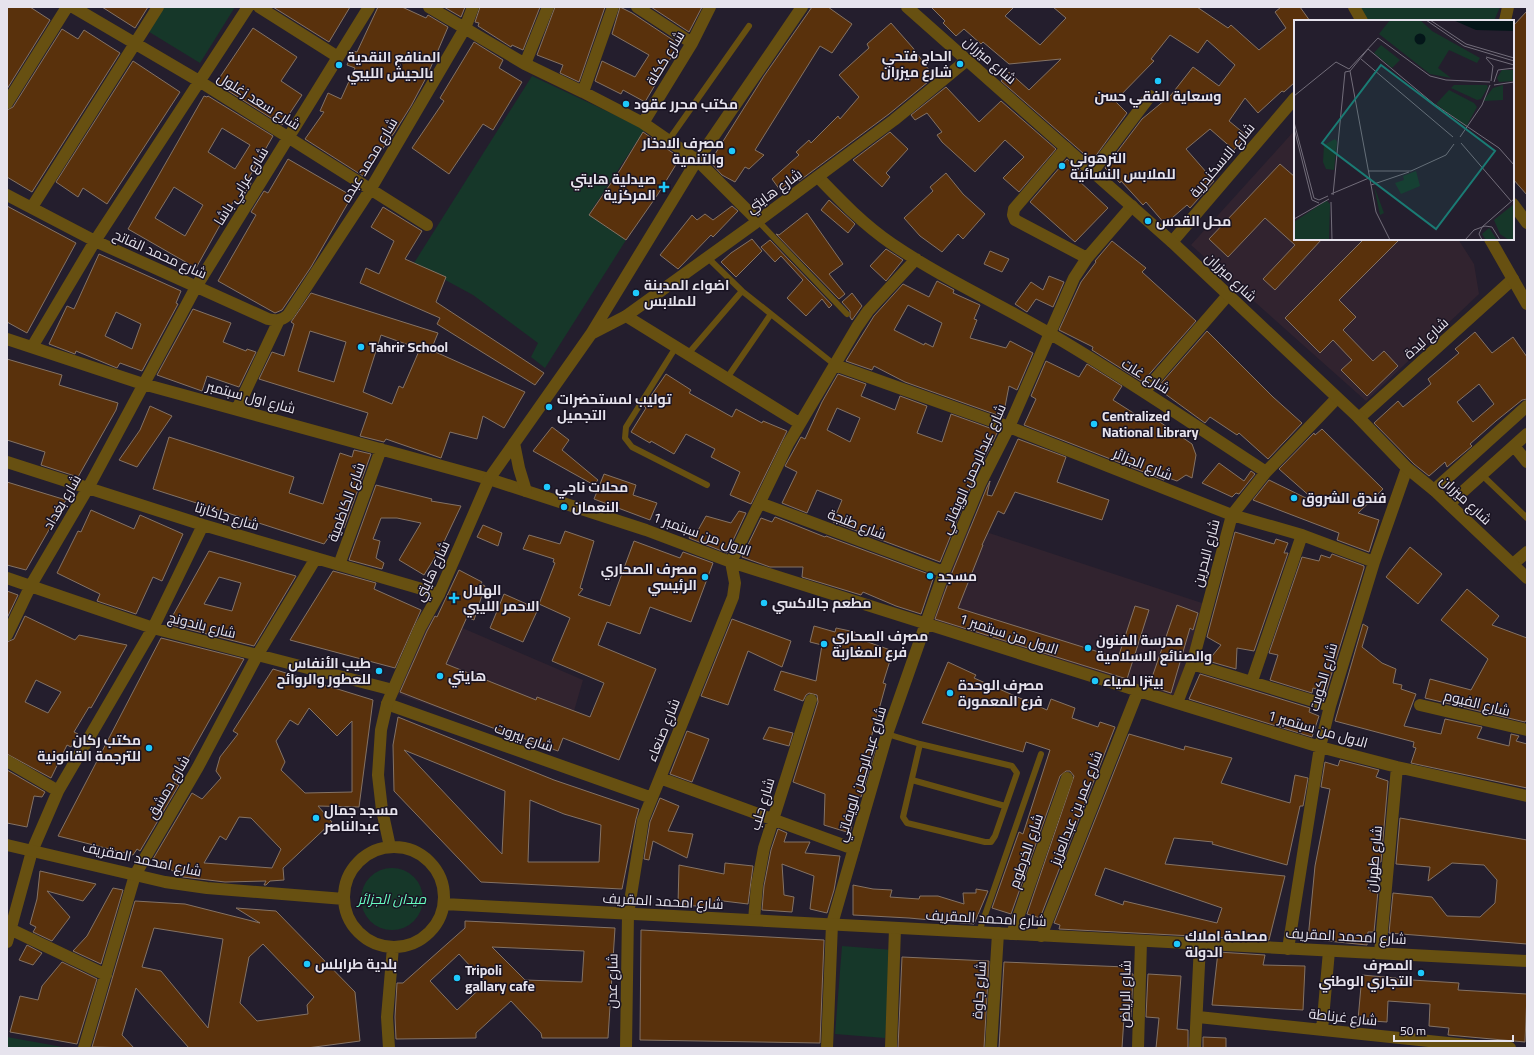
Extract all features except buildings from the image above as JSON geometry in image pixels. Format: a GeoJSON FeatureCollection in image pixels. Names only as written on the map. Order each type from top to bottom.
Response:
{"type":"FeatureCollection","features":[{"type":"Feature","properties":{"kind":"street"},"geometry":{"type":"LineString","coordinates":[[7,103],[67,7]]}},
{"type":"Feature","properties":{"kind":"street","name":"شارع سعد زغلول"},"geometry":{"type":"LineString","coordinates":[[73,7],[199,81],[426,225]]}},
{"type":"Feature","properties":{"kind":"street"},"geometry":{"type":"LineString","coordinates":[[32,207],[158,7]]}},
{"type":"Feature","properties":{"kind":"street"},"geometry":{"type":"LineString","coordinates":[[32,347],[95,241],[248,7]]}},
{"type":"Feature","properties":{"kind":"street"},"geometry":{"type":"LineString","coordinates":[[259,7],[338,57]]}},
{"type":"Feature","properties":{"kind":"street","name":"شارع عرابي باشا"},"geometry":{"type":"LineString","coordinates":[[143,384],[196,287],[369,7]]}},
{"type":"Feature","properties":{"kind":"street"},"geometry":{"type":"LineString","coordinates":[[429,7],[525,64],[583,92],[643,124],[698,161],[758,221]]}},
{"type":"Feature","properties":{"kind":"street","name":"شارع محمد عبده"},"geometry":{"type":"LineString","coordinates":[[279,320],[288,315],[370,190],[465,28],[473,7]]}},
{"type":"Feature","properties":{"kind":"street"},"geometry":{"type":"LineString","coordinates":[[525,64],[548,7]]}},
{"type":"Feature","properties":{"kind":"street"},"geometry":{"type":"LineString","coordinates":[[583,92],[613,7]]}},
{"type":"Feature","properties":{"kind":"street"},"geometry":{"type":"LineString","coordinates":[[637,7],[692,43]]}},
{"type":"Feature","properties":{"kind":"street","name":"شارع ككلة"},"geometry":{"type":"LineString","coordinates":[[643,124],[692,43],[710,7]]}},
{"type":"Feature","properties":{"kind":"street","name":"شارع هايتي"},"geometry":{"type":"LineString","coordinates":[[390,847],[382,810],[378,775],[381,730],[387,704],[420,628],[439,594],[489,480],[591,334],[698,161],[802,7]]}},
{"type":"Feature","properties":{"kind":"street","name":"شارع ميزران"},"geometry":{"type":"LineString","coordinates":[[907,7],[1172,242],[1359,418],[1407,468],[1434,490],[1527,578]]}},
{"type":"Feature","properties":{"kind":"street"},"geometry":{"type":"LineString","coordinates":[[1354,7],[1360,20]]}},
{"type":"Feature","properties":{"kind":"street"},"geometry":{"type":"LineString","coordinates":[[1504,20],[1508,7]]}},
{"type":"Feature","properties":{"kind":"street","name":"شارع هايتي"},"geometry":{"type":"LineString","coordinates":[[591,334],[626,316],[758,221],[894,120],[967,60]]}},
{"type":"Feature","properties":{"kind":"street"},"geometry":{"type":"LineString","coordinates":[[1093,171],[1150,96]]}},
{"type":"Feature","properties":{"kind":"street","name":"شارع الاسكندرية"},"geometry":{"type":"LineString","coordinates":[[1172,242],[1294,99]]}},
{"type":"Feature","properties":{"kind":"street"},"geometry":{"type":"LineString","coordinates":[[1066,148],[1014,209],[1012,215],[1015,220],[1087,258]]}},
{"type":"Feature","properties":{"kind":"street","name":"شارع غات"},"geometry":{"type":"LineString","coordinates":[[818,177],[867,224],[916,259],[1050,334],[1144,392],[1266,472]]}},
{"type":"Feature","properties":{"kind":"street","name":"شارع محمد الفاتح"},"geometry":{"type":"LineString","coordinates":[[7,194],[95,241],[268,319],[279,320]]}},
{"type":"Feature","properties":{"kind":"street"},"geometry":{"type":"LineString","coordinates":[[1514,205],[1527,223]]}},
{"type":"Feature","properties":{"kind":"street","name":"شارع عبدالرحمن الويفاتي"},"geometry":{"type":"LineString","coordinates":[[827,1048],[832,924],[887,734],[944,572],[980,484],[1009,427],[1074,278],[1087,258],[1132,206]]}},
{"type":"Feature","properties":{"kind":"street"},"geometry":{"type":"LineString","coordinates":[[1491,240],[1527,304]]}},
{"type":"Feature","properties":{"kind":"street"},"geometry":{"type":"LineString","coordinates":[[731,562],[800,423],[835,365],[868,311],[916,259]]}},
{"type":"Feature","properties":{"kind":"street","name":"شارع لبدة"},"geometry":{"type":"LineString","coordinates":[[1359,418],[1513,279]]}},
{"type":"Feature","properties":{"kind":"street"},"geometry":{"type":"LineString","coordinates":[[1144,392],[1228,295]]}},
{"type":"Feature","properties":{"kind":"street"},"geometry":{"type":"LineString","coordinates":[[626,316],[800,423]]}},
{"type":"Feature","properties":{"kind":"street"},"geometry":{"type":"LineString","coordinates":[[237,409],[279,320]]}},
{"type":"Feature","properties":{"kind":"street","name":"شارع اول سبتمبر"},"geometry":{"type":"LineString","coordinates":[[7,339],[143,384],[489,480]]}},
{"type":"Feature","properties":{"kind":"street","name":"شارع الجزائر"},"geometry":{"type":"LineString","coordinates":[[835,365],[1009,427],[1232,516],[1302,535],[1374,562]]}},
{"type":"Feature","properties":{"kind":"street","name":"شارع بغداد"},"geometry":{"type":"LineString","coordinates":[[7,635],[31,586],[88,488],[143,384]]}},
{"type":"Feature","properties":{"kind":"street","name":"شارع البحرين"},"geometry":{"type":"LineString","coordinates":[[1177,704],[1192,664],[1232,516],[1266,472],[1337,398]]}},
{"type":"Feature","properties":{"kind":"street"},"geometry":{"type":"LineString","coordinates":[[1434,490],[1527,406]]}},
{"type":"Feature","properties":{"kind":"street"},"geometry":{"type":"LineString","coordinates":[[1449,504],[1527,434]]}},
{"type":"Feature","properties":{"kind":"street"},"geometry":{"type":"LineString","coordinates":[[514,443],[526,492]]}},
{"type":"Feature","properties":{"kind":"street"},"geometry":{"type":"LineString","coordinates":[[1514,446],[1527,462]]}},
{"type":"Feature","properties":{"kind":"street","name":"شارع الكاظمية"},"geometry":{"type":"LineString","coordinates":[[340,565],[381,449]]}},
{"type":"Feature","properties":{"kind":"street","name":"شارع جاكارتا"},"geometry":{"type":"LineString","coordinates":[[7,462],[203,525],[439,594]]}},
{"type":"Feature","properties":{"kind":"street","name":"شارع الكويت"},"geometry":{"type":"LineString","coordinates":[[1288,948],[1320,747],[1330,706],[1374,562],[1407,468]]}},
{"type":"Feature","properties":{"kind":"street","name":"الاول من سبتمبر 1"},"geometry":{"type":"LineString","coordinates":[[489,480],[646,530],[731,562],[1177,704],[1320,747],[1397,767],[1527,796]]}},
{"type":"Feature","properties":{"kind":"street","name":"شارع طنجة"},"geometry":{"type":"LineString","coordinates":[[760,503],[944,572]]}},
{"type":"Feature","properties":{"kind":"street"},"geometry":{"type":"LineString","coordinates":[[7,942],[32,850],[58,791],[153,628],[203,525]]}},
{"type":"Feature","properties":{"kind":"street"},"geometry":{"type":"LineString","coordinates":[[1252,681],[1302,535]]}},
{"type":"Feature","properties":{"kind":"street"},"geometry":{"type":"LineString","coordinates":[[1512,564],[1527,552]]}},
{"type":"Feature","properties":{"kind":"street","name":"شارع دمشق"},"geometry":{"type":"LineString","coordinates":[[84,1048],[134,875],[198,767],[258,654],[316,558]]}},
{"type":"Feature","properties":{"kind":"street","name":"شارع صنعاء"},"geometry":{"type":"LineString","coordinates":[[628,914],[643,820],[733,596],[736,583],[731,562]]}},
{"type":"Feature","properties":{"kind":"street","name":"شارع باندونج"},"geometry":{"type":"LineString","coordinates":[[7,578],[153,628],[393,690]]}},
{"type":"Feature","properties":{"kind":"street"},"geometry":{"type":"LineString","coordinates":[[1192,664],[1252,681],[1330,706]]}},
{"type":"Feature","properties":{"kind":"street","name":"شارع عمر بن عبدالعزيز"},"geometry":{"type":"LineString","coordinates":[[1042,936],[1138,691]]}},
{"type":"Feature","properties":{"kind":"street","name":"شارع حلب"},"geometry":{"type":"LineString","coordinates":[[754,920],[757,885],[764,848],[811,700]]}},
{"type":"Feature","properties":{"kind":"street","name":"شارع بيروت"},"geometry":{"type":"LineString","coordinates":[[387,704],[652,798]]}},
{"type":"Feature","properties":{"kind":"street","name":"شارع الفيوم"},"geometry":{"type":"LineString","coordinates":[[1420,705],[1527,730]]}},
{"type":"Feature","properties":{"kind":"street"},"geometry":{"type":"LineString","coordinates":[[7,761],[58,791]]}},
{"type":"Feature","properties":{"kind":"street","name":"شارع طهران"},"geometry":{"type":"LineString","coordinates":[[1380,953],[1397,767]]}},
{"type":"Feature","properties":{"kind":"street"},"geometry":{"type":"LineString","coordinates":[[660,778],[854,849]]}},
{"type":"Feature","properties":{"kind":"street","name":"شارع الخرطوم"},"geometry":{"type":"LineString","coordinates":[[1012,934],[1067,778]]}},
{"type":"Feature","properties":{"kind":"street","name":"شارع امحمد المقريف"},"geometry":{"type":"LineString","coordinates":[[7,845],[165,882],[207,888],[344,899]]}},
{"type":"Feature","properties":{"kind":"street"},"geometry":{"type":"LineString","coordinates":[[390,847],[405,847],[418,852],[430,861],[439,873],[444,887],[444,904],[436,925],[428,934],[417,942],[405,946],[393,947],[378,944],[364,938],[354,927],[347,914],[344,899],[346,884],[352,870],[362,858],[375,850],[390,847]]}},
{"type":"Feature","properties":{"kind":"street","name":"شارع امحمد المقريف"},"geometry":{"type":"LineString","coordinates":[[444,904],[1527,961]]}},
{"type":"Feature","properties":{"kind":"street","name":"شارع عدن"},"geometry":{"type":"LineString","coordinates":[[626,1048],[628,914]]}},
{"type":"Feature","properties":{"kind":"street"},"geometry":{"type":"LineString","coordinates":[[891,1048],[895,928]]}},
{"type":"Feature","properties":{"kind":"street"},"geometry":{"type":"LineString","coordinates":[[10,929],[106,975]]}},
{"type":"Feature","properties":{"kind":"street","name":"شارع جاوة"},"geometry":{"type":"LineString","coordinates":[[991,1048],[998,933]]}},
{"type":"Feature","properties":{"kind":"street","name":"شارع الرياض"},"geometry":{"type":"LineString","coordinates":[[1138,1048],[1141,941]]}},
{"type":"Feature","properties":{"kind":"street"},"geometry":{"type":"LineString","coordinates":[[1195,1048],[1198,1017],[1200,944]]}},
{"type":"Feature","properties":{"kind":"street"},"geometry":{"type":"LineString","coordinates":[[389,1048],[387,1017],[393,947]]}},
{"type":"Feature","properties":{"kind":"street"},"geometry":{"type":"LineString","coordinates":[[1322,1030],[1328,951]]}},
{"type":"Feature","properties":{"kind":"street","name":"شارع غرناطة"},"geometry":{"type":"LineString","coordinates":[[1198,1017],[1510,1048]]}},
{"type":"Feature","properties":{"kind":"lane"},"geometry":{"type":"LineString","coordinates":[[668,141],[749,26]]}},
{"type":"Feature","properties":{"kind":"lane"},"geometry":{"type":"LineString","coordinates":[[758,221],[847,314]]}},
{"type":"Feature","properties":{"kind":"lane"},"geometry":{"type":"LineString","coordinates":[[707,257],[742,291],[835,365]]}},
{"type":"Feature","properties":{"kind":"lane"},"geometry":{"type":"LineString","coordinates":[[688,354],[742,291]]}},
{"type":"Feature","properties":{"kind":"lane"},"geometry":{"type":"LineString","coordinates":[[727,378],[771,314]]}},
{"type":"Feature","properties":{"kind":"lane"},"geometry":{"type":"LineString","coordinates":[[676,347],[626,427],[625,438],[632,447],[706,485]]}},
{"type":"Feature","properties":{"kind":"lane"},"geometry":{"type":"LineString","coordinates":[[1482,475],[1527,518]]}},
{"type":"Feature","properties":{"kind":"lane"},"geometry":{"type":"LineString","coordinates":[[887,734],[920,744],[1012,766],[1017,773],[995,836],[991,842],[985,842],[907,823],[903,816],[920,744]]}},
{"type":"Feature","properties":{"kind":"lane"},"geometry":{"type":"LineString","coordinates":[[979,932],[1041,754]]}},
{"type":"Feature","properties":{"kind":"lane"},"geometry":{"type":"LineString","coordinates":[[912,780],[1005,806]]}},
{"type":"Feature","properties":{"kind":"shaded area"},"geometry":{"type":"Polygon","coordinates":[[[1294,131],[1294,240],[1459,240],[1474,264],[1479,294],[1366,401],[1191,245],[1294,131]]]}},
{"type":"Feature","properties":{"kind":"shaded area"},"geometry":{"type":"Polygon","coordinates":[[[965,525],[1208,605],[1176,701],[927,622],[965,525]]]}},
{"type":"Feature","properties":{"kind":"shaded area"},"geometry":{"type":"Polygon","coordinates":[[[430,614],[583,680],[574,711],[558,751],[395,693],[430,614]]]}},
{"type":"Feature","properties":{"kind":"green space"},"geometry":{"type":"Polygon","coordinates":[[[161,7],[235,7],[200,63],[146,30],[161,7]]]}},
{"type":"Feature","properties":{"kind":"green space"},"geometry":{"type":"Polygon","coordinates":[[[1357,7],[1500,7],[1494,20],[1365,20],[1357,7]]]}},
{"type":"Feature","properties":{"kind":"green space"},"geometry":{"type":"Polygon","coordinates":[[[532,76],[645,129],[589,214],[626,240],[545,368],[531,357],[538,343],[473,295],[414,263],[532,76]]]}},
{"type":"Feature","properties":{"kind":"green space","name":"ميدان الجزائر"},"geometry":{"type":"Polygon","coordinates":[[[392,868],[404,870],[414,877],[421,887],[423,899],[421,911],[414,921],[404,928],[392,930],[380,928],[370,921],[363,911],[361,899],[363,887],[370,877],[380,870],[392,868]]]}},
{"type":"Feature","properties":{"kind":"green space"},"geometry":{"type":"Polygon","coordinates":[[[842,946],[893,950],[885,1038],[835,1034],[842,946]]]}},
{"type":"Feature","properties":{"kind":"green space"},"geometry":{"type":"Polygon","coordinates":[[[7,1037],[68,1048],[7,1048],[7,1037]]]}},
{"type":"Feature","properties":{"kind":"place","name":"الحاج فتحي شارع ميزران"},"geometry":{"type":"Point","coordinates":[960,64]}},
{"type":"Feature","properties":{"kind":"place","name":"المنافع النقدية بالجيش الليبي"},"geometry":{"type":"Point","coordinates":[339,65]}},
{"type":"Feature","properties":{"kind":"place","name":"وسعاية الفقي حسن"},"geometry":{"type":"Point","coordinates":[1158,81]}},
{"type":"Feature","properties":{"kind":"place","name":"مكتب محرر عقود"},"geometry":{"type":"Point","coordinates":[626,104]}},
{"type":"Feature","properties":{"kind":"place","name":"مصرف الادخار والتنمية"},"geometry":{"type":"Point","coordinates":[732,151]}},
{"type":"Feature","properties":{"kind":"place","name":"الترهوني للملابس النسائية"},"geometry":{"type":"Point","coordinates":[1062,166]}},
{"type":"Feature","properties":{"kind":"place","name":"صيدلية هايتي المركزية"},"geometry":{"type":"Point","coordinates":[664,187]}},
{"type":"Feature","properties":{"kind":"place","name":"محل القدس"},"geometry":{"type":"Point","coordinates":[1148,221]}},
{"type":"Feature","properties":{"kind":"place","name":"اضواء المدينة للملابس"},"geometry":{"type":"Point","coordinates":[636,293]}},
{"type":"Feature","properties":{"kind":"place","name":"Tahrir School"},"geometry":{"type":"Point","coordinates":[361,347]}},
{"type":"Feature","properties":{"kind":"place","name":"توليب لمستحضرات التجميل"},"geometry":{"type":"Point","coordinates":[549,407]}},
{"type":"Feature","properties":{"kind":"place","name":"Centralized National Library"},"geometry":{"type":"Point","coordinates":[1094,424]}},
{"type":"Feature","properties":{"kind":"place","name":"محلات ناجي"},"geometry":{"type":"Point","coordinates":[547,487]}},
{"type":"Feature","properties":{"kind":"place","name":"فندق الشروق"},"geometry":{"type":"Point","coordinates":[1294,498]}},
{"type":"Feature","properties":{"kind":"place","name":"النعمان"},"geometry":{"type":"Point","coordinates":[564,507]}},
{"type":"Feature","properties":{"kind":"place","name":"مسجد"},"geometry":{"type":"Point","coordinates":[930,576]}},
{"type":"Feature","properties":{"kind":"place","name":"مصرف الصحاري الرئيسي"},"geometry":{"type":"Point","coordinates":[705,577]}},
{"type":"Feature","properties":{"kind":"place","name":"الهلال الاحمر الليبي"},"geometry":{"type":"Point","coordinates":[454,598]}},
{"type":"Feature","properties":{"kind":"place","name":"مطعم جالاكسي"},"geometry":{"type":"Point","coordinates":[764,603]}},
{"type":"Feature","properties":{"kind":"place","name":"مصرف الصحاري فرع المغاربة"},"geometry":{"type":"Point","coordinates":[824,644]}},
{"type":"Feature","properties":{"kind":"place","name":"مدرسة الفنون والصنائع الاسلامية"},"geometry":{"type":"Point","coordinates":[1088,648]}},
{"type":"Feature","properties":{"kind":"place","name":"طيب الأنفاس للعطور والروائح"},"geometry":{"type":"Point","coordinates":[379,671]}},
{"type":"Feature","properties":{"kind":"place","name":"هايتي"},"geometry":{"type":"Point","coordinates":[440,676]}},
{"type":"Feature","properties":{"kind":"place","name":"بيتزا لمياء"},"geometry":{"type":"Point","coordinates":[1095,681]}},
{"type":"Feature","properties":{"kind":"place","name":"مصرف الوحدة فرع المعمورة"},"geometry":{"type":"Point","coordinates":[950,693]}},
{"type":"Feature","properties":{"kind":"place","name":"مكتب ركان للترجمة القانونية"},"geometry":{"type":"Point","coordinates":[149,748]}},
{"type":"Feature","properties":{"kind":"place","name":"مسجد جمال عبدالناصر"},"geometry":{"type":"Point","coordinates":[316,818]}},
{"type":"Feature","properties":{"kind":"place","name":"مصلحة املاك الدولة"},"geometry":{"type":"Point","coordinates":[1177,944]}},
{"type":"Feature","properties":{"kind":"place","name":"بلدية طرابلس"},"geometry":{"type":"Point","coordinates":[307,964]}},
{"type":"Feature","properties":{"kind":"place","name":"المصرف التجاري الوطني"},"geometry":{"type":"Point","coordinates":[1421,973]}},
{"type":"Feature","properties":{"kind":"place","name":"Tripoli gallary cafe"},"geometry":{"type":"Point","coordinates":[457,978]}}]}
